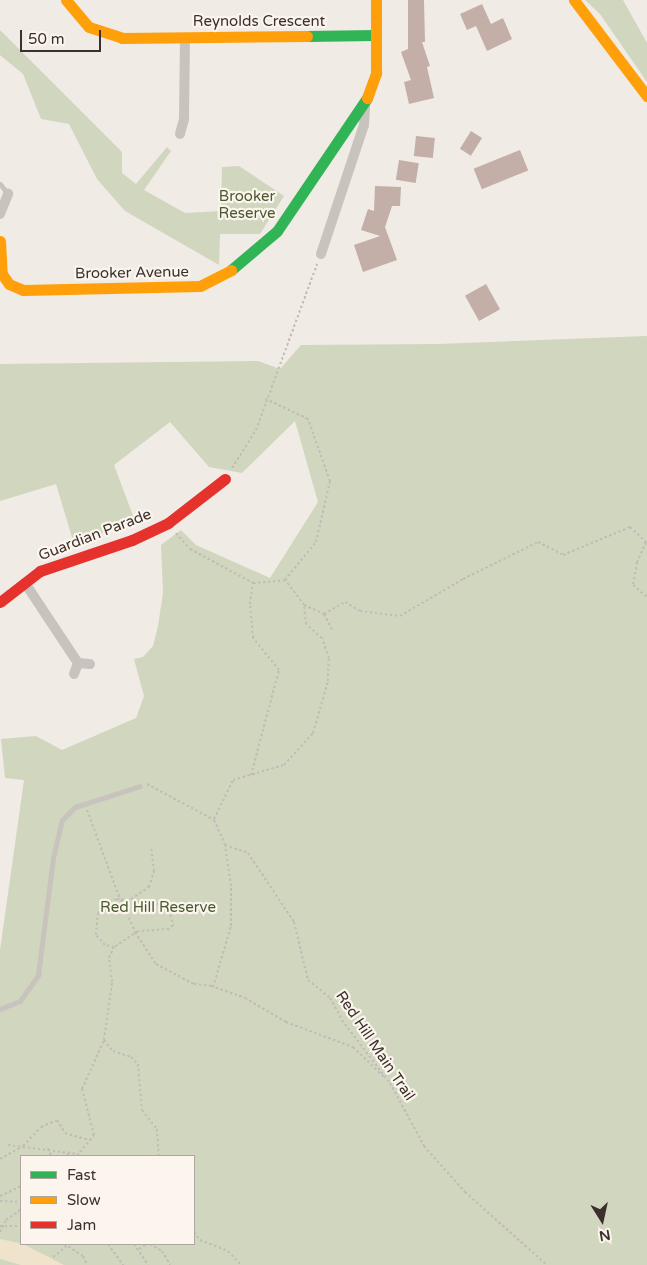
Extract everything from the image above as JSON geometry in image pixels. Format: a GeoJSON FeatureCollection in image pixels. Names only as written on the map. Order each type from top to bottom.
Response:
{"type":"FeatureCollection","features":[{"type":"Feature","properties":{"kind":"street","name":"Reynolds Crescent"},"geometry":{"type":"LineString","coordinates":[[66,0],[80,20],[100,32],[122,38],[376,35]]}},
{"type":"Feature","properties":{"kind":"street","name":"Brooker Avenue"},"geometry":{"type":"LineString","coordinates":[[321,254],[364,125],[365,104],[376,73],[376,0]]}},
{"type":"Feature","properties":{"kind":"street"},"geometry":{"type":"LineString","coordinates":[[574,0],[647,96]]}},
{"type":"Feature","properties":{"kind":"street"},"geometry":{"type":"LineString","coordinates":[[180,134],[184,119],[185,38]]}},
{"type":"Feature","properties":{"kind":"street","name":"Brooker Avenue"},"geometry":{"type":"LineString","coordinates":[[0,242],[2,274],[9,284],[24,290],[200,286],[240,265],[277,231],[331,147],[365,104]]}},
{"type":"Feature","properties":{"kind":"street"},"geometry":{"type":"LineString","coordinates":[[0,214],[8,194]]}},
{"type":"Feature","properties":{"kind":"street","name":"Guardian Parade"},"geometry":{"type":"LineString","coordinates":[[0,602],[40,571],[132,540],[168,523],[226,479]]}},
{"type":"Feature","properties":{"kind":"street"},"geometry":{"type":"LineString","coordinates":[[25,583],[78,663]]}},
{"type":"Feature","properties":{"kind":"street"},"geometry":{"type":"LineString","coordinates":[[78,663],[90,664]]}},
{"type":"Feature","properties":{"kind":"street"},"geometry":{"type":"LineString","coordinates":[[74,674],[78,663]]}},
{"type":"Feature","properties":{"kind":"lane"},"geometry":{"type":"LineString","coordinates":[[0,184],[8,194]]}},
{"type":"Feature","properties":{"kind":"lane"},"geometry":{"type":"LineString","coordinates":[[0,1009],[20,1000],[38,975],[57,832],[62,820],[75,808],[85,803],[140,786]]}},
{"type":"Feature","properties":{"kind":"path"},"geometry":{"type":"LineString","coordinates":[[226,479],[256,430],[321,254]]}},
{"type":"Feature","properties":{"kind":"path"},"geometry":{"type":"LineString","coordinates":[[168,523],[190,549],[253,583],[285,580],[316,542],[330,481],[308,419],[266,400]]}},
{"type":"Feature","properties":{"kind":"path"},"geometry":{"type":"LineString","coordinates":[[324,614],[345,602],[360,611],[400,616],[463,579],[538,542],[563,555],[630,527],[646,542],[637,562],[633,585],[647,597]]}},
{"type":"Feature","properties":{"kind":"path"},"geometry":{"type":"LineString","coordinates":[[285,580],[304,604],[324,614],[332,630]]}},
{"type":"Feature","properties":{"kind":"path"},"geometry":{"type":"LineString","coordinates":[[250,775],[280,670],[253,638],[250,604],[253,583]]}},
{"type":"Feature","properties":{"kind":"path"},"geometry":{"type":"LineString","coordinates":[[214,820],[233,780],[284,764],[313,733],[328,681],[329,658],[322,638],[306,624],[304,604]]}},
{"type":"Feature","properties":{"kind":"path"},"geometry":{"type":"LineString","coordinates":[[140,786],[152,785],[214,820],[225,845],[232,886],[231,926],[213,987]]}},
{"type":"Feature","properties":{"kind":"path"},"geometry":{"type":"LineString","coordinates":[[85,803],[120,899],[135,932],[156,964],[194,984],[213,987],[245,998],[286,1022],[353,1046],[390,1083]]}},
{"type":"Feature","properties":{"kind":"path","name":"Red Hill Main Trail"},"geometry":{"type":"LineString","coordinates":[[225,845],[248,853],[294,922],[308,980],[330,998],[342,1020],[390,1083],[424,1146],[465,1192],[547,1265]]}},
{"type":"Feature","properties":{"kind":"path"},"geometry":{"type":"LineString","coordinates":[[131,899],[149,886],[154,871],[151,847]]}},
{"type":"Feature","properties":{"kind":"path"},"geometry":{"type":"LineString","coordinates":[[8,1145],[48,1148],[78,1155],[94,1135],[92,1121],[82,1089],[104,1040],[112,982],[109,958],[114,947],[135,932],[169,929],[173,916],[159,904],[131,899],[120,899],[101,907],[96,924],[99,941],[114,947]]}},
{"type":"Feature","properties":{"kind":"path"},"geometry":{"type":"LineString","coordinates":[[104,1040],[113,1051],[131,1057],[138,1064],[142,1110],[157,1129],[159,1155]]}},
{"type":"Feature","properties":{"kind":"path"},"geometry":{"type":"LineString","coordinates":[[0,1159],[23,1146],[41,1127],[57,1120],[65,1133],[90,1140]]}},
{"type":"Feature","properties":{"kind":"path"},"geometry":{"type":"LineString","coordinates":[[48,1148],[51,1155]]}},
{"type":"Feature","properties":{"kind":"path"},"geometry":{"type":"LineString","coordinates":[[0,1196],[20,1186]]}},
{"type":"Feature","properties":{"kind":"path"},"geometry":{"type":"LineString","coordinates":[[0,1202],[20,1202]]}},
{"type":"Feature","properties":{"kind":"path"},"geometry":{"type":"LineString","coordinates":[[0,1232],[1,1226],[20,1210]]}},
{"type":"Feature","properties":{"kind":"path"},"geometry":{"type":"LineString","coordinates":[[1,1226],[20,1226]]}},
{"type":"Feature","properties":{"kind":"path"},"geometry":{"type":"LineString","coordinates":[[195,1233],[200,1240],[228,1251],[241,1265]]}},
{"type":"Feature","properties":{"kind":"path"},"geometry":{"type":"LineString","coordinates":[[53,1257],[66,1245]]}},
{"type":"Feature","properties":{"kind":"path"},"geometry":{"type":"LineString","coordinates":[[68,1245],[83,1256],[87,1265]]}},
{"type":"Feature","properties":{"kind":"path"},"geometry":{"type":"LineString","coordinates":[[109,1245],[123,1265]]}},
{"type":"Feature","properties":{"kind":"path"},"geometry":{"type":"LineString","coordinates":[[135,1245],[148,1265]]}},
{"type":"Feature","properties":{"kind":"path"},"geometry":{"type":"LineString","coordinates":[[139,1249],[145,1245]]}},
{"type":"Feature","properties":{"kind":"path"},"geometry":{"type":"LineString","coordinates":[[152,1245],[162,1250],[170,1265]]}},
{"type":"Feature","properties":{"kind":"green space"},"geometry":{"type":"Polygon","coordinates":[[[585,0],[623,0],[647,43],[647,82],[600,14],[585,0]]]}},
{"type":"Feature","properties":{"kind":"green space","name":"Brooker Reserve"},"geometry":{"type":"Polygon","coordinates":[[[0,30],[122,152],[122,173],[136,184],[167,147],[171,151],[144,190],[185,213],[221,211],[222,167],[239,166],[284,196],[260,234],[220,234],[219,265],[125,211],[97,179],[69,124],[41,119],[23,74],[0,55],[0,30]]]}},
{"type":"Feature","properties":{"kind":"green space","name":"Red Hill Reserve"},"geometry":{"type":"Polygon","coordinates":[[[647,336],[647,1265],[0,1265],[0,950],[24,780],[5,778],[1,739],[36,736],[62,750],[136,718],[144,696],[134,659],[143,657],[153,646],[158,626],[163,593],[161,545],[181,530],[196,545],[270,578],[318,502],[295,421],[242,473],[209,467],[170,422],[114,465],[135,521],[74,544],[56,484],[0,501],[0,364],[258,361],[280,369],[301,345],[438,344],[647,336]]]}},
{"type":"Feature","properties":{"kind":"sand"},"geometry":{"type":"Polygon","coordinates":[[[0,1239],[25,1245],[64,1265],[21,1265],[0,1259],[0,1239]]]}},
{"type":"Feature","properties":{"kind":"building"},"geometry":{"type":"Polygon","coordinates":[[[408,0],[424,0],[425,42],[422,42],[430,66],[427,67],[434,98],[409,104],[404,82],[411,80],[401,52],[408,49],[408,0]]]}},
{"type":"Feature","properties":{"kind":"building"},"geometry":{"type":"Polygon","coordinates":[[[482,4],[491,24],[503,18],[512,39],[487,51],[476,26],[467,30],[460,14],[482,4]]]}},
{"type":"Feature","properties":{"kind":"building"},"geometry":{"type":"Polygon","coordinates":[[[471,131],[482,138],[471,156],[460,149],[471,131]]]}},
{"type":"Feature","properties":{"kind":"building"},"geometry":{"type":"Polygon","coordinates":[[[416,136],[435,138],[433,158],[414,156],[416,136]]]}},
{"type":"Feature","properties":{"kind":"building"},"geometry":{"type":"Polygon","coordinates":[[[520,150],[528,170],[482,189],[474,169],[520,150]]]}},
{"type":"Feature","properties":{"kind":"building"},"geometry":{"type":"Polygon","coordinates":[[[399,160],[419,163],[416,183],[396,180],[399,160]]]}},
{"type":"Feature","properties":{"kind":"building"},"geometry":{"type":"Polygon","coordinates":[[[375,186],[401,187],[400,206],[392,206],[385,227],[397,260],[363,272],[354,245],[380,236],[361,230],[368,209],[374,211],[375,186]]]}},
{"type":"Feature","properties":{"kind":"building"},"geometry":{"type":"Polygon","coordinates":[[[486,284],[500,309],[479,321],[465,296],[486,284]]]}},
{"type":"Feature","properties":{"kind":"traffic: fast"},"geometry":{"type":"LineString","coordinates":[[307,36],[376,35]]}},
{"type":"Feature","properties":{"kind":"traffic: fast"},"geometry":{"type":"LineString","coordinates":[[231,270],[277,231],[367,98]]}},
{"type":"Feature","properties":{"kind":"traffic: slow"},"geometry":{"type":"LineString","coordinates":[[66,0],[89,27],[122,38],[307,36]]}},
{"type":"Feature","properties":{"kind":"traffic: slow"},"geometry":{"type":"LineString","coordinates":[[367,98],[376,73],[376,0]]}},
{"type":"Feature","properties":{"kind":"traffic: slow"},"geometry":{"type":"LineString","coordinates":[[574,0],[647,96]]}},
{"type":"Feature","properties":{"kind":"traffic: slow"},"geometry":{"type":"LineString","coordinates":[[0,241],[2,274],[9,284],[23,290],[200,286],[231,270]]}},
{"type":"Feature","properties":{"kind":"traffic: jam"},"geometry":{"type":"LineString","coordinates":[[0,602],[40,571],[132,540],[168,523],[225,479]]}}]}
